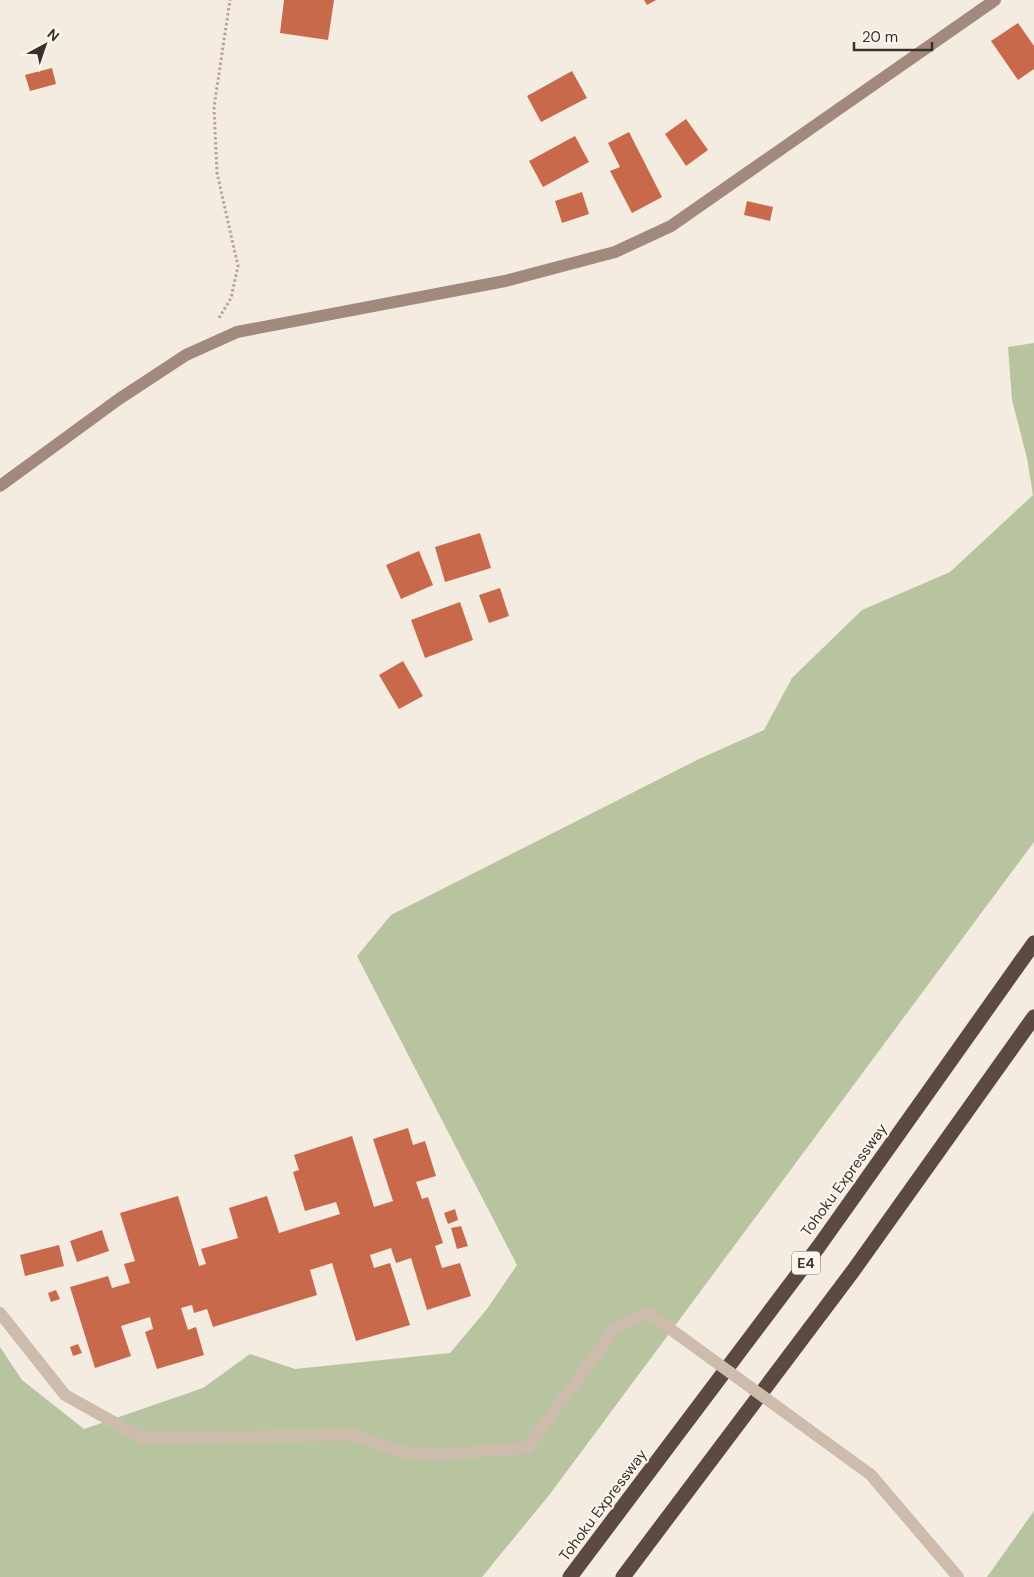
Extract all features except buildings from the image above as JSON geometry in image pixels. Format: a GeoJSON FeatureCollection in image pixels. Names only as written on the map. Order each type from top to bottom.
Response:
{"type":"FeatureCollection","features":[{"type":"Feature","properties":{"kind":"highway","name":"Tohoku Expressway"},"geometry":{"type":"LineString","coordinates":[[570,1577],[819,1246],[1034,943]]}},
{"type":"Feature","properties":{"kind":"highway"},"geometry":{"type":"LineString","coordinates":[[623,1577],[853,1270],[1034,1018]]}},
{"type":"Feature","properties":{"kind":"street"},"geometry":{"type":"LineString","coordinates":[[0,486],[119,399],[186,355],[237,332],[505,281],[615,252],[671,226],[995,0]]}},
{"type":"Feature","properties":{"kind":"street"},"geometry":{"type":"LineString","coordinates":[[0,1313],[65,1395],[142,1438],[353,1435],[400,1452],[434,1455],[527,1448],[614,1330],[647,1312],[871,1475],[958,1577]]}},
{"type":"Feature","properties":{"kind":"path"},"geometry":{"type":"LineString","coordinates":[[203,347],[231,298],[238,266],[217,173],[214,107],[230,0]]}},
{"type":"Feature","properties":{"kind":"green space"},"geometry":{"type":"Polygon","coordinates":[[[1034,343],[1034,842],[550,1494],[482,1577],[0,1577],[0,1347],[22,1380],[84,1429],[203,1388],[250,1354],[295,1369],[450,1353],[487,1309],[517,1265],[357,956],[391,915],[699,759],[764,730],[792,678],[862,610],[950,572],[1033,495],[1027,458],[1012,400],[1008,347],[1034,343]]]}},
{"type":"Feature","properties":{"kind":"green space"},"geometry":{"type":"Polygon","coordinates":[[[1034,1511],[1034,1577],[987,1577],[1034,1511]]]}}]}
